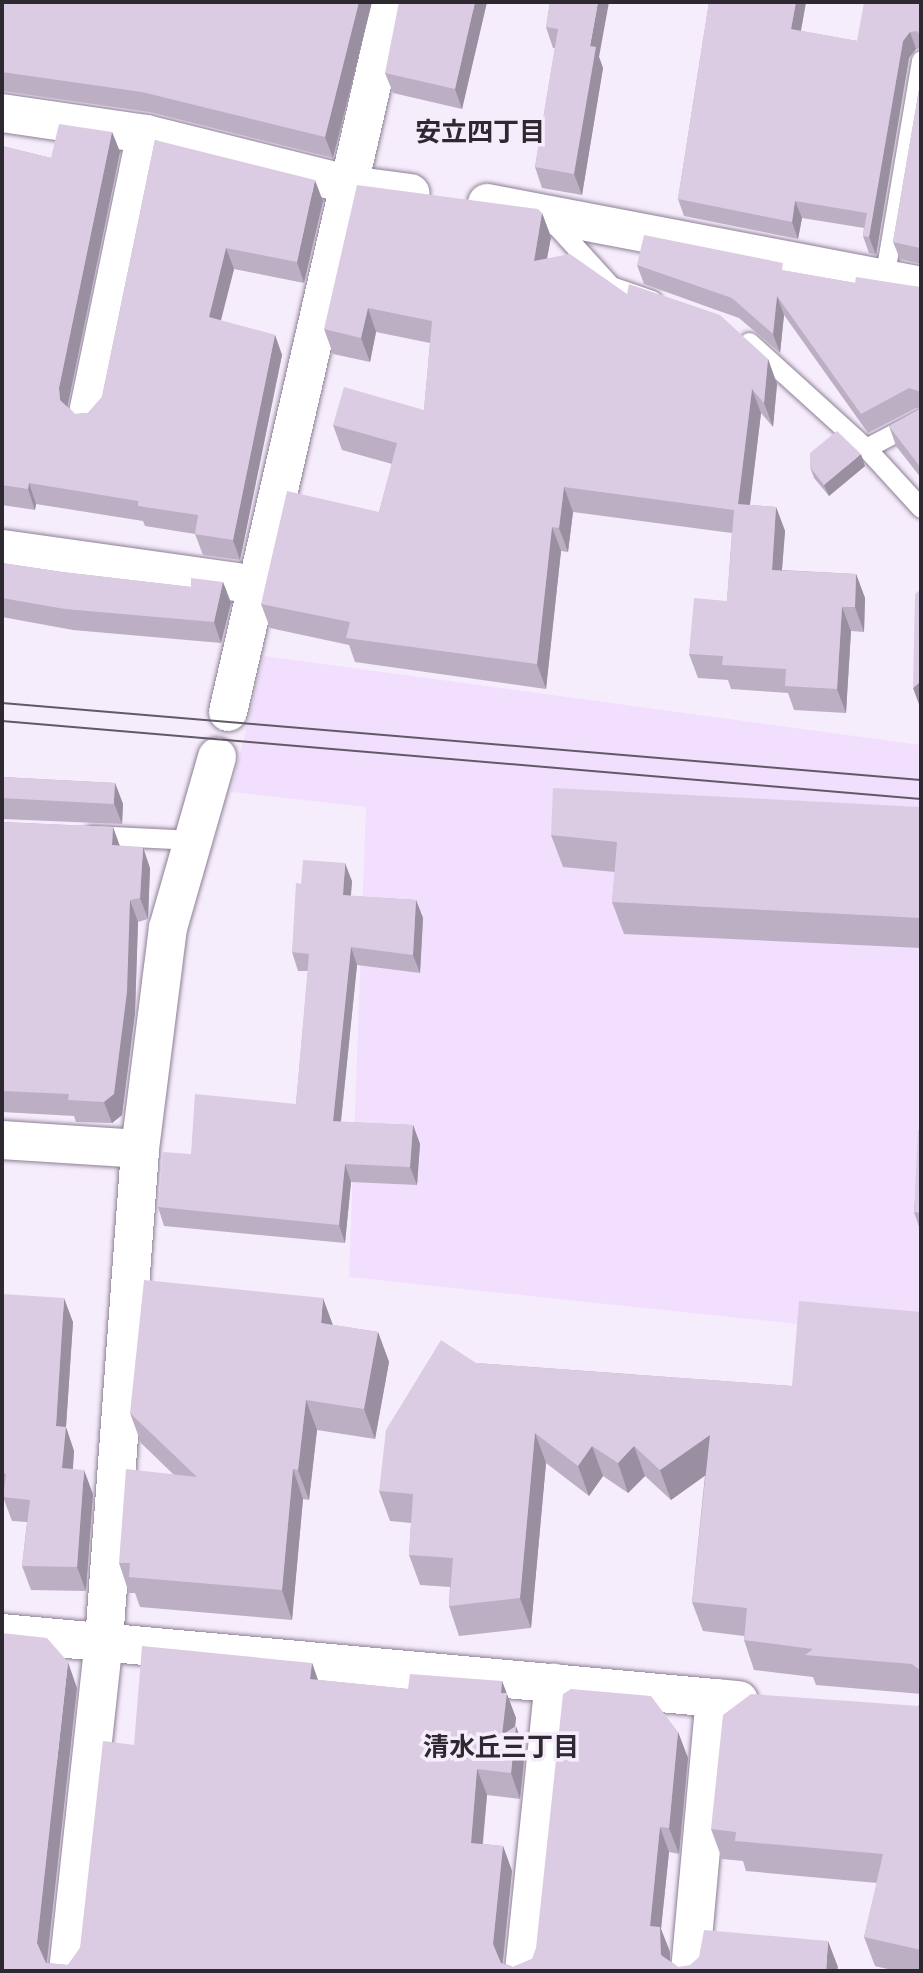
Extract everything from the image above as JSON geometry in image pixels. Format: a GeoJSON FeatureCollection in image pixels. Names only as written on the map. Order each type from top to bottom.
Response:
{"type":"FeatureCollection","features":[{"type":"Feature","properties":{"kind":"street"},"geometry":{"type":"LineString","coordinates":[[228,712],[391,2]]}},
{"type":"Feature","properties":{"kind":"street"},"geometry":{"type":"LineString","coordinates":[[2,113],[146,134],[351,185],[542,210],[921,286]]}},
{"type":"Feature","properties":{"kind":"street"},"geometry":{"type":"LineString","coordinates":[[88,413],[146,134]]}},
{"type":"Feature","properties":{"kind":"street"},"geometry":{"type":"LineString","coordinates":[[2,549],[259,585]]}},
{"type":"Feature","properties":{"kind":"street"},"geometry":{"type":"LineString","coordinates":[[68,1971],[104,1641],[140,1149],[168,928],[217,757]]}},
{"type":"Feature","properties":{"kind":"street"},"geometry":{"type":"LineString","coordinates":[[2,1140],[140,1149]]}},
{"type":"Feature","properties":{"kind":"street"},"geometry":{"type":"LineString","coordinates":[[2,1633],[770,1703]]}},
{"type":"Feature","properties":{"kind":"street"},"geometry":{"type":"LineString","coordinates":[[524,1971],[554,1684]]}},
{"type":"Feature","properties":{"kind":"street"},"geometry":{"type":"LineString","coordinates":[[690,1971],[715,1698]]}},
{"type":"Feature","properties":{"kind":"lane"},"geometry":{"type":"LineString","coordinates":[[884,279],[921,60]]}},
{"type":"Feature","properties":{"kind":"lane"},"geometry":{"type":"LineString","coordinates":[[542,210],[611,286],[673,307]]}},
{"type":"Feature","properties":{"kind":"lane"},"geometry":{"type":"LineString","coordinates":[[735,329],[866,449],[921,508]]}},
{"type":"Feature","properties":{"kind":"lane"},"geometry":{"type":"LineString","coordinates":[[866,449],[921,419]]}},
{"type":"Feature","properties":{"kind":"lane"},"geometry":{"type":"LineString","coordinates":[[71,834],[195,840]]}},
{"type":"Feature","properties":{"kind":"shaded area"},"geometry":{"type":"Polygon","coordinates":[[[264,656],[921,745],[921,1337],[349,1277],[366,807],[231,792],[264,656]]]}},
{"type":"Feature","properties":{"kind":"building"},"geometry":{"type":"Polygon","coordinates":[[[2,2],[359,2],[325,137],[142,92],[2,72],[2,2]]]}},
{"type":"Feature","properties":{"kind":"building"},"geometry":{"type":"Polygon","coordinates":[[[399,2],[475,2],[455,89],[385,73],[399,2]]]}},
{"type":"Feature","properties":{"kind":"building"},"geometry":{"type":"Polygon","coordinates":[[[550,2],[598,2],[590,46],[596,47],[574,174],[535,167],[558,29],[546,27],[550,2]]]}},
{"type":"Feature","properties":{"kind":"building"},"geometry":{"type":"Polygon","coordinates":[[[709,2],[796,2],[791,29],[857,41],[864,2],[921,2],[921,37],[917,31],[910,32],[903,41],[869,237],[863,236],[867,213],[795,201],[792,222],[678,199],[709,2]]]}},
{"type":"Feature","properties":{"kind":"building"},"geometry":{"type":"Polygon","coordinates":[[[921,78],[921,249],[893,242],[921,78]]]}},
{"type":"Feature","properties":{"kind":"building"},"geometry":{"type":"Polygon","coordinates":[[[59,124],[112,132],[59,388],[60,400],[75,414],[88,413],[102,397],[155,140],[315,180],[297,262],[226,248],[209,317],[275,335],[233,540],[195,534],[198,515],[138,506],[138,501],[29,483],[28,489],[2,485],[2,146],[51,158],[59,124]]]}},
{"type":"Feature","properties":{"kind":"building"},"geometry":{"type":"Polygon","coordinates":[[[357,185],[538,209],[542,213],[534,261],[570,254],[627,294],[629,284],[720,315],[768,359],[764,403],[752,389],[738,504],[776,507],[772,570],[856,574],[855,607],[842,607],[837,689],[785,686],[786,669],[722,665],[723,656],[689,654],[694,598],[727,601],[734,510],[564,487],[559,528],[552,527],[537,664],[346,638],[350,622],[261,604],[287,491],[379,512],[397,443],[333,425],[344,387],[424,410],[432,321],[368,308],[361,338],[324,329],[357,185]]]}},
{"type":"Feature","properties":{"kind":"building"},"geometry":{"type":"Polygon","coordinates":[[[644,235],[783,263],[782,270],[855,283],[856,277],[921,286],[921,392],[909,388],[861,414],[777,296],[773,334],[732,298],[637,265],[644,235]]]}},
{"type":"Feature","properties":{"kind":"building"},"geometry":{"type":"Polygon","coordinates":[[[921,408],[921,468],[889,426],[921,408]]]}},
{"type":"Feature","properties":{"kind":"building"},"geometry":{"type":"Polygon","coordinates":[[[837,431],[861,454],[824,485],[810,467],[810,453],[837,431]]]}},
{"type":"Feature","properties":{"kind":"building"},"geometry":{"type":"Polygon","coordinates":[[[2,563],[191,587],[191,578],[223,582],[214,622],[65,609],[2,598],[2,563]]]}},
{"type":"Feature","properties":{"kind":"building"},"geometry":{"type":"Polygon","coordinates":[[[921,589],[921,681],[913,688],[915,594],[921,589]]]}},
{"type":"Feature","properties":{"kind":"building"},"geometry":{"type":"Polygon","coordinates":[[[2,777],[115,783],[114,804],[2,798],[2,777]]]}},
{"type":"Feature","properties":{"kind":"building"},"geometry":{"type":"Polygon","coordinates":[[[553,788],[921,807],[921,918],[612,902],[617,842],[551,835],[553,788]]]}},
{"type":"Feature","properties":{"kind":"building"},"geometry":{"type":"Polygon","coordinates":[[[2,822],[113,827],[112,845],[143,847],[140,898],[130,900],[127,992],[114,1094],[104,1102],[68,1100],[69,1094],[2,1091],[2,822]]]}},
{"type":"Feature","properties":{"kind":"building"},"geometry":{"type":"Polygon","coordinates":[[[303,860],[345,863],[343,895],[416,900],[413,955],[351,947],[333,1121],[413,1125],[410,1167],[345,1164],[339,1225],[158,1207],[163,1152],[191,1154],[195,1094],[296,1104],[309,954],[292,952],[296,883],[301,884],[303,860]]]}},
{"type":"Feature","properties":{"kind":"building"},"geometry":{"type":"Polygon","coordinates":[[[918,1130],[921,1130],[921,1213],[914,1212],[918,1130]]]}},
{"type":"Feature","properties":{"kind":"building"},"geometry":{"type":"Polygon","coordinates":[[[144,1280],[323,1298],[321,1323],[378,1332],[364,1409],[306,1400],[298,1470],[293,1469],[282,1590],[129,1577],[130,1563],[119,1563],[126,1469],[197,1477],[130,1413],[144,1280]]]}},
{"type":"Feature","properties":{"kind":"building"},"geometry":{"type":"Polygon","coordinates":[[[2,1294],[64,1298],[56,1426],[66,1427],[62,1468],[84,1470],[77,1567],[22,1566],[30,1500],[3,1497],[6,1474],[2,1473],[2,1294]]]}},
{"type":"Feature","properties":{"kind":"building"},"geometry":{"type":"Polygon","coordinates":[[[799,1301],[921,1312],[921,1671],[912,1664],[805,1655],[813,1649],[744,1640],[747,1608],[692,1602],[710,1435],[660,1470],[634,1446],[618,1463],[592,1446],[578,1466],[535,1433],[520,1598],[449,1606],[453,1558],[409,1555],[413,1494],[379,1491],[386,1430],[441,1340],[476,1363],[792,1386],[799,1301]]]}},
{"type":"Feature","properties":{"kind":"building"},"geometry":{"type":"Polygon","coordinates":[[[2,1633],[47,1638],[68,1662],[37,1943],[46,1963],[68,1965],[80,1948],[103,1741],[134,1745],[142,1646],[312,1663],[310,1679],[408,1689],[410,1674],[502,1681],[501,1693],[507,1693],[502,1735],[516,1726],[511,1773],[477,1769],[471,1843],[503,1846],[493,1944],[501,1963],[513,1967],[532,1959],[536,1948],[563,1694],[571,1689],[651,1696],[678,1732],[669,1828],[660,1827],[650,1926],[660,1927],[661,1955],[678,1967],[690,1965],[699,1957],[704,1930],[828,1941],[826,1971],[2,1971],[2,1633]]]}},
{"type":"Feature","properties":{"kind":"building"},"geometry":{"type":"Polygon","coordinates":[[[751,1694],[919,1706],[921,1704],[921,1950],[864,1937],[883,1854],[735,1841],[736,1832],[711,1829],[723,1715],[751,1694]]]}},
{"type":"Feature","properties":{"kind":"tram line"},"geometry":{"type":"LineString","coordinates":[[2,703],[921,780]]}},
{"type":"Feature","properties":{"kind":"tram line"},"geometry":{"type":"LineString","coordinates":[[2,721],[921,799]]}},
{"type":"Feature","properties":{"kind":"district","name":"安立四丁目"},"geometry":{"type":"Point","coordinates":[480,133]}},
{"type":"Feature","properties":{"kind":"district","name":"清水丘三丁目"},"geometry":{"type":"Point","coordinates":[501,1748]}}]}
